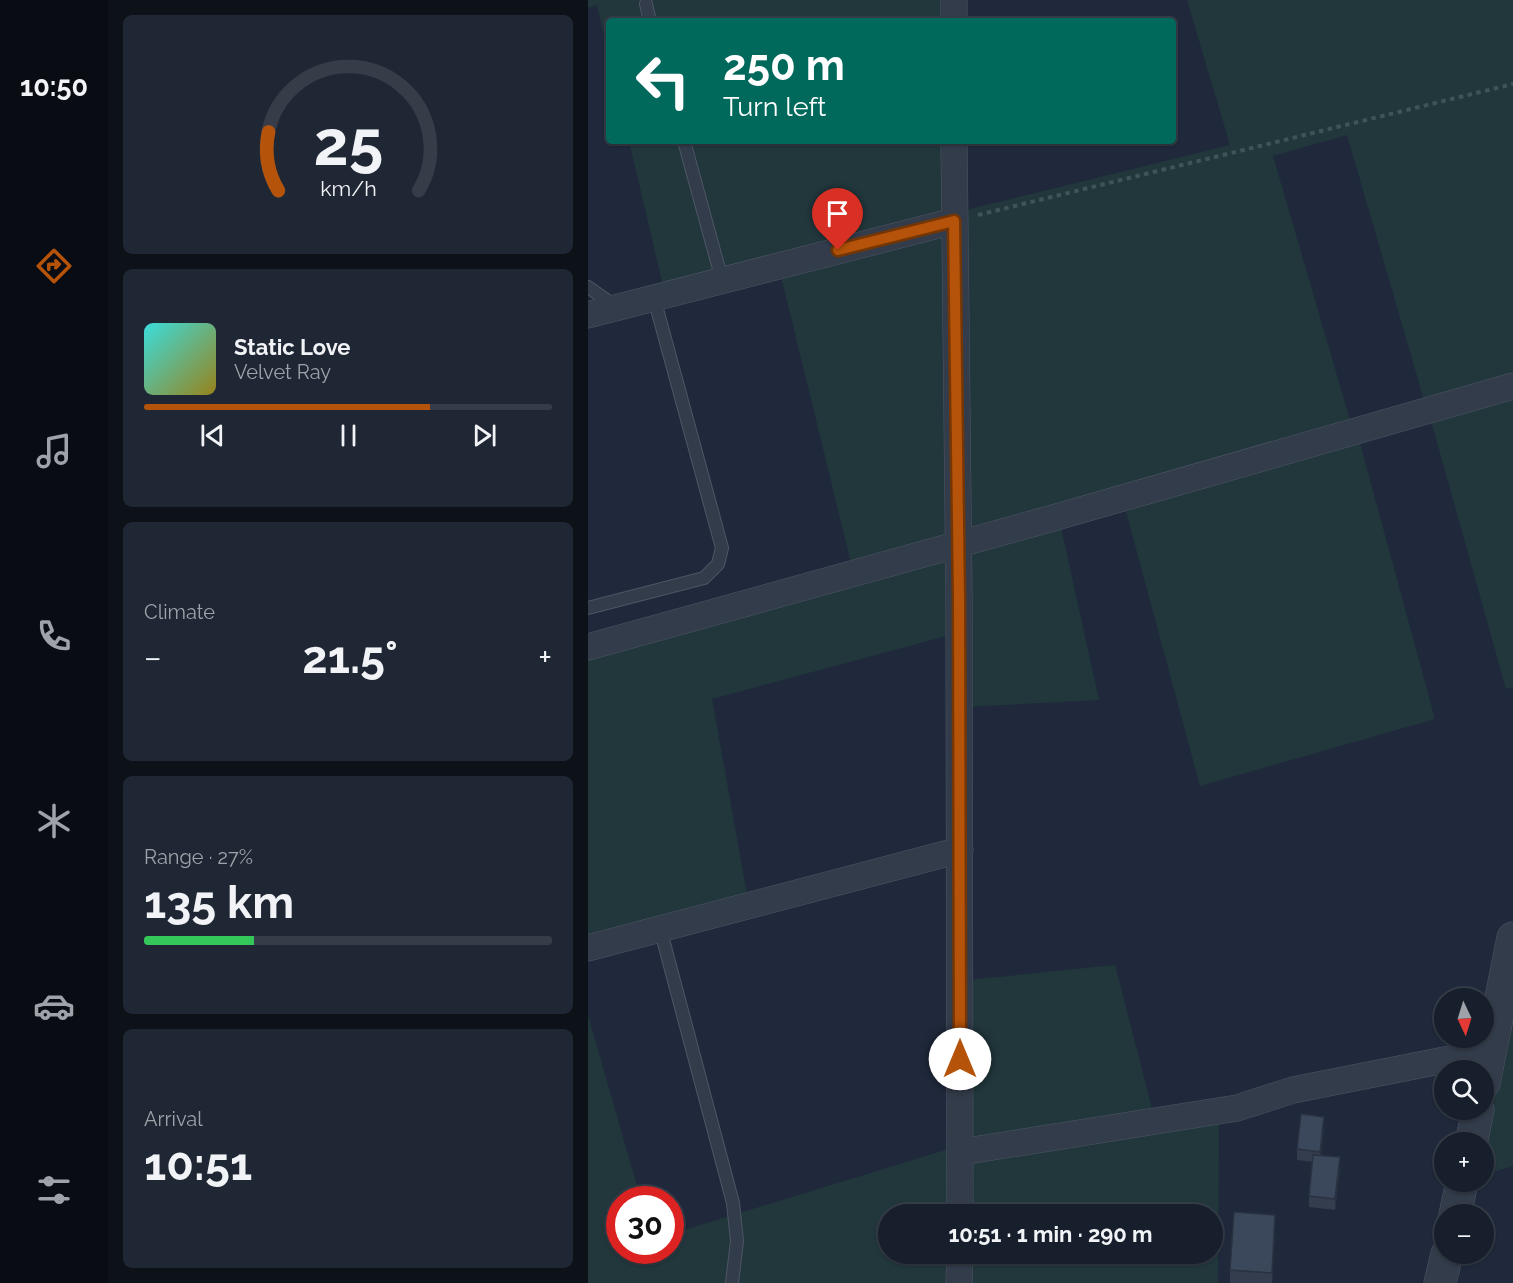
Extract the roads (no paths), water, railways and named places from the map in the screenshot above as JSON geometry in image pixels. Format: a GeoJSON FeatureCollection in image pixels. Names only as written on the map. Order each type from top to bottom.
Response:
{"type":"FeatureCollection","features":[{"type":"Feature","properties":{"kind":"street"},"geometry":{"type":"LineString","coordinates":[[954,0],[954,18]]}},
{"type":"Feature","properties":{"kind":"street"},"geometry":{"type":"LineString","coordinates":[[954,144],[960,850],[960,1204]]}},
{"type":"Feature","properties":{"kind":"street"},"geometry":{"type":"LineString","coordinates":[[588,315],[954,221]]}},
{"type":"Feature","properties":{"kind":"street"},"geometry":{"type":"LineString","coordinates":[[588,647],[1513,386]]}},
{"type":"Feature","properties":{"kind":"street"},"geometry":{"type":"LineString","coordinates":[[588,948],[960,850]]}},
{"type":"Feature","properties":{"kind":"street"},"geometry":{"type":"LineString","coordinates":[[1488,1060],[1513,938]]}},
{"type":"Feature","properties":{"kind":"street"},"geometry":{"type":"LineString","coordinates":[[961,1152],[1237,1108],[1293,1090],[1490,1051]]}},
{"type":"Feature","properties":{"kind":"street"},"geometry":{"type":"LineString","coordinates":[[959,1283],[960,1264]]}},
{"type":"Feature","properties":{"kind":"street"},"geometry":{"type":"LineString","coordinates":[[1440,1283],[1444,1264]]}},
{"type":"Feature","properties":{"kind":"lane"},"geometry":{"type":"LineString","coordinates":[[646,4],[649,18]]}},
{"type":"Feature","properties":{"kind":"lane"},"geometry":{"type":"LineString","coordinates":[[685,144],[722,280]]}},
{"type":"Feature","properties":{"kind":"lane"},"geometry":{"type":"LineString","coordinates":[[588,287],[617,307]]}},
{"type":"Feature","properties":{"kind":"lane"},"geometry":{"type":"LineString","coordinates":[[588,608],[704,578],[718,564],[722,548],[654,298]]}},
{"type":"Feature","properties":{"kind":"lane"},"geometry":{"type":"LineString","coordinates":[[660,928],[733,1203],[737,1241],[732,1283]]}}]}
